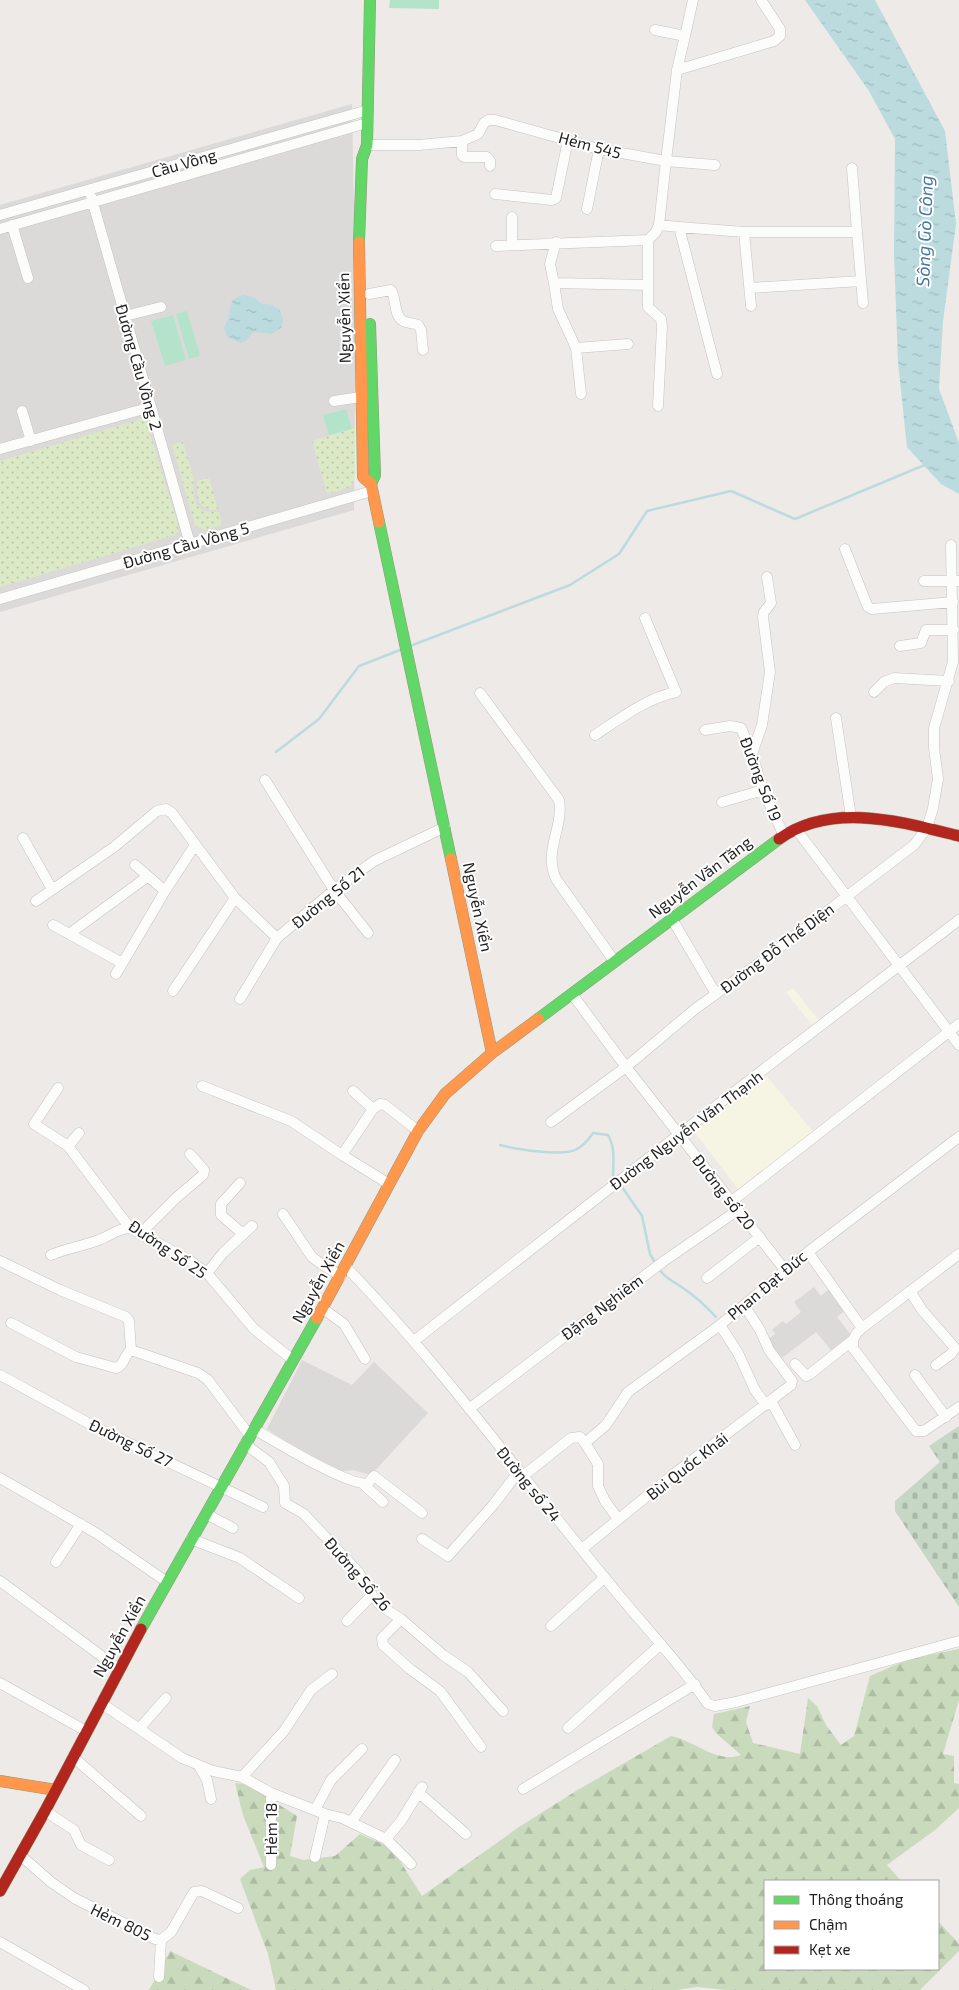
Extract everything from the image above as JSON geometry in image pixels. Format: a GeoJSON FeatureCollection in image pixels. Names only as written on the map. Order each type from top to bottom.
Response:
{"type":"FeatureCollection","features":[{"type":"Feature","properties":{"kind":"main road","name":"Nguyễn Xiển"},"geometry":{"type":"LineString","coordinates":[[370,0],[367,148],[370,159],[369,294],[375,475],[371,488]]}},
{"type":"Feature","properties":{"kind":"main road","name":"Nguyễn Xiển"},"geometry":{"type":"LineString","coordinates":[[0,1891],[45,1811],[119,1669],[343,1272],[418,1131],[445,1094],[492,1053],[371,488],[363,477],[359,213],[362,159],[367,148]]}},
{"type":"Feature","properties":{"kind":"main road","name":"Nguyễn Văn Tăng"},"geometry":{"type":"LineString","coordinates":[[492,1053],[796,829],[833,818],[851,817],[874,818],[959,836]]}},
{"type":"Feature","properties":{"kind":"main road"},"geometry":{"type":"LineString","coordinates":[[0,1781],[56,1790]]}},
{"type":"Feature","properties":{"kind":"street"},"geometry":{"type":"LineString","coordinates":[[496,246],[556,242],[648,240],[656,232],[659,224],[677,70],[693,0]]}},
{"type":"Feature","properties":{"kind":"street"},"geometry":{"type":"LineString","coordinates":[[677,70],[774,41],[780,36],[780,29],[761,0]]}},
{"type":"Feature","properties":{"kind":"street"},"geometry":{"type":"LineString","coordinates":[[655,30],[685,36]]}},
{"type":"Feature","properties":{"kind":"street","name":"Cầu Vồng"},"geometry":{"type":"LineString","coordinates":[[0,215],[368,110]]}},
{"type":"Feature","properties":{"kind":"street","name":"Hẻm 545"},"geometry":{"type":"LineString","coordinates":[[367,148],[462,141],[478,134],[484,123],[488,120],[495,120],[599,149],[666,161],[715,165]]}},
{"type":"Feature","properties":{"kind":"street","name":"Cầu Vồng"},"geometry":{"type":"LineString","coordinates":[[0,229],[367,123]]}},
{"type":"Feature","properties":{"kind":"street"},"geometry":{"type":"LineString","coordinates":[[495,194],[552,200],[556,198],[568,140]]}},
{"type":"Feature","properties":{"kind":"street"},"geometry":{"type":"LineString","coordinates":[[462,141],[462,154],[464,157],[487,158],[490,161],[490,166]]}},
{"type":"Feature","properties":{"kind":"street"},"geometry":{"type":"LineString","coordinates":[[588,209],[599,149]]}},
{"type":"Feature","properties":{"kind":"street"},"geometry":{"type":"LineString","coordinates":[[852,168],[863,303]]}},
{"type":"Feature","properties":{"kind":"street","name":"Đường Cầu Vồng 2"},"geometry":{"type":"LineString","coordinates":[[89,190],[190,544]]}},
{"type":"Feature","properties":{"kind":"street"},"geometry":{"type":"LineString","coordinates":[[512,217],[512,245]]}},
{"type":"Feature","properties":{"kind":"street"},"geometry":{"type":"LineString","coordinates":[[659,224],[744,232],[857,232]]}},
{"type":"Feature","properties":{"kind":"street"},"geometry":{"type":"LineString","coordinates":[[12,226],[28,278]]}},
{"type":"Feature","properties":{"kind":"street"},"geometry":{"type":"LineString","coordinates":[[679,227],[717,374]]}},
{"type":"Feature","properties":{"kind":"street"},"geometry":{"type":"LineString","coordinates":[[744,232],[751,306]]}},
{"type":"Feature","properties":{"kind":"street"},"geometry":{"type":"LineString","coordinates":[[648,240],[648,306],[661,319],[662,327],[658,406]]}},
{"type":"Feature","properties":{"kind":"street"},"geometry":{"type":"LineString","coordinates":[[556,242],[550,264],[558,309],[576,348],[581,394]]}},
{"type":"Feature","properties":{"kind":"street"},"geometry":{"type":"LineString","coordinates":[[750,288],[861,281]]}},
{"type":"Feature","properties":{"kind":"street"},"geometry":{"type":"LineString","coordinates":[[554,283],[648,285]]}},
{"type":"Feature","properties":{"kind":"street"},"geometry":{"type":"LineString","coordinates":[[369,294],[391,290],[394,294],[398,316],[403,321],[418,325],[421,330],[424,350]]}},
{"type":"Feature","properties":{"kind":"street"},"geometry":{"type":"LineString","coordinates":[[125,316],[161,307]]}},
{"type":"Feature","properties":{"kind":"street"},"geometry":{"type":"LineString","coordinates":[[576,348],[628,344]]}},
{"type":"Feature","properties":{"kind":"street"},"geometry":{"type":"LineString","coordinates":[[334,402],[361,397]]}},
{"type":"Feature","properties":{"kind":"street"},"geometry":{"type":"LineString","coordinates":[[0,450],[150,407]]}},
{"type":"Feature","properties":{"kind":"street"},"geometry":{"type":"LineString","coordinates":[[22,411],[31,441]]}},
{"type":"Feature","properties":{"kind":"street","name":"Đường Cầu Vồng 5"},"geometry":{"type":"LineString","coordinates":[[0,599],[190,544],[371,488]]}},
{"type":"Feature","properties":{"kind":"street"},"geometry":{"type":"LineString","coordinates":[[927,828],[938,779],[934,748],[934,728],[937,712],[949,681],[953,662],[955,581],[951,545]]}},
{"type":"Feature","properties":{"kind":"street"},"geometry":{"type":"LineString","coordinates":[[845,549],[868,607],[872,609],[953,602]]}},
{"type":"Feature","properties":{"kind":"street"},"geometry":{"type":"LineString","coordinates":[[752,754],[762,725],[770,672],[763,617],[764,612],[771,603],[768,576]]}},
{"type":"Feature","properties":{"kind":"street"},"geometry":{"type":"LineString","coordinates":[[924,581],[955,581]]}},
{"type":"Feature","properties":{"kind":"street"},"geometry":{"type":"LineString","coordinates":[[595,735],[662,695],[676,692],[645,618]]}},
{"type":"Feature","properties":{"kind":"street"},"geometry":{"type":"LineString","coordinates":[[900,646],[921,643],[926,630],[954,630]]}},
{"type":"Feature","properties":{"kind":"street"},"geometry":{"type":"LineString","coordinates":[[874,692],[884,682],[894,678],[949,681]]}},
{"type":"Feature","properties":{"kind":"street"},"geometry":{"type":"LineString","coordinates":[[480,693],[559,800],[561,810],[552,842],[552,870],[556,880],[615,962]]}},
{"type":"Feature","properties":{"kind":"street"},"geometry":{"type":"LineString","coordinates":[[836,718],[851,817]]}},
{"type":"Feature","properties":{"kind":"street","name":"Đường Số 19"},"geometry":{"type":"LineString","coordinates":[[705,730],[730,726],[740,728],[752,754],[763,790],[784,836]]}},
{"type":"Feature","properties":{"kind":"street"},"geometry":{"type":"LineString","coordinates":[[264,780],[334,890],[368,933]]}},
{"type":"Feature","properties":{"kind":"street"},"geometry":{"type":"LineString","coordinates":[[722,802],[763,790]]}},
{"type":"Feature","properties":{"kind":"street"},"geometry":{"type":"LineString","coordinates":[[36,902],[114,847],[157,811],[166,809],[172,814],[235,898],[277,938]]}},
{"type":"Feature","properties":{"kind":"street","name":"Đường Số 21"},"geometry":{"type":"LineString","coordinates":[[240,999],[277,938],[334,890],[374,861],[445,828]]}},
{"type":"Feature","properties":{"kind":"street","name":"Đường Đỗ Thế Diện"},"geometry":{"type":"LineString","coordinates":[[551,1122],[626,1067],[695,1009],[914,845],[927,828]]}},
{"type":"Feature","properties":{"kind":"street"},"geometry":{"type":"LineString","coordinates":[[796,829],[959,1045]]}},
{"type":"Feature","properties":{"kind":"street"},"geometry":{"type":"LineString","coordinates":[[23,838],[52,889]]}},
{"type":"Feature","properties":{"kind":"street"},"geometry":{"type":"LineString","coordinates":[[116,974],[164,891],[195,845]]}},
{"type":"Feature","properties":{"kind":"street"},"geometry":{"type":"LineString","coordinates":[[135,865],[164,891]]}},
{"type":"Feature","properties":{"kind":"street"},"geometry":{"type":"LineString","coordinates":[[69,934],[147,877]]}},
{"type":"Feature","properties":{"kind":"street"},"geometry":{"type":"LineString","coordinates":[[173,991],[235,898]]}},
{"type":"Feature","properties":{"kind":"street"},"geometry":{"type":"LineString","coordinates":[[672,919],[716,994]]}},
{"type":"Feature","properties":{"kind":"street","name":"Đường Nguyễn Văn Thạnh"},"geometry":{"type":"LineString","coordinates":[[414,1341],[612,1186],[680,1136],[959,920]]}},
{"type":"Feature","properties":{"kind":"street"},"geometry":{"type":"LineString","coordinates":[[53,924],[122,963]]}},
{"type":"Feature","properties":{"kind":"street","name":"Đường số 20"},"geometry":{"type":"LineString","coordinates":[[572,994],[626,1067],[785,1270]]}},
{"type":"Feature","properties":{"kind":"street","name":"Đặng Nghiêm"},"geometry":{"type":"LineString","coordinates":[[469,1408],[664,1261],[959,1024]]}},
{"type":"Feature","properties":{"kind":"street"},"geometry":{"type":"LineString","coordinates":[[202,1086],[291,1121],[342,1156],[389,1184]]}},
{"type":"Feature","properties":{"kind":"street","name":"Đường Số 25"},"geometry":{"type":"LineString","coordinates":[[58,1088],[34,1124],[68,1146],[130,1228],[189,1260],[207,1273],[254,1329],[293,1360]]}},
{"type":"Feature","properties":{"kind":"street"},"geometry":{"type":"LineString","coordinates":[[353,1091],[374,1109]]}},
{"type":"Feature","properties":{"kind":"street"},"geometry":{"type":"LineString","coordinates":[[342,1156],[374,1109],[380,1104],[384,1105],[418,1131]]}},
{"type":"Feature","properties":{"kind":"street"},"geometry":{"type":"LineString","coordinates":[[68,1146],[79,1133]]}},
{"type":"Feature","properties":{"kind":"street","name":"Phan Đạt Đức"},"geometry":{"type":"LineString","coordinates":[[586,1443],[606,1425],[628,1392],[719,1325],[785,1270],[959,1137]]}},
{"type":"Feature","properties":{"kind":"street"},"geometry":{"type":"LineString","coordinates":[[141,1233],[176,1198],[203,1175],[204,1170],[190,1154]]}},
{"type":"Feature","properties":{"kind":"street"},"geometry":{"type":"LineString","coordinates":[[240,1183],[221,1204],[221,1215],[243,1234]]}},
{"type":"Feature","properties":{"kind":"street","name":"Đường số 24"},"geometry":{"type":"LineString","coordinates":[[283,1214],[312,1257],[320,1263],[343,1272],[414,1341],[604,1578],[694,1684],[708,1704],[715,1706],[736,1702],[959,1641]]}},
{"type":"Feature","properties":{"kind":"street"},"geometry":{"type":"LineString","coordinates":[[207,1273],[223,1253],[252,1226]]}},
{"type":"Feature","properties":{"kind":"street"},"geometry":{"type":"LineString","coordinates":[[51,1255],[102,1239],[124,1228],[130,1228]]}},
{"type":"Feature","properties":{"kind":"street"},"geometry":{"type":"LineString","coordinates":[[707,1278],[760,1237]]}},
{"type":"Feature","properties":{"kind":"street"},"geometry":{"type":"LineString","coordinates":[[808,1252],[862,1328]]}},
{"type":"Feature","properties":{"kind":"street"},"geometry":{"type":"LineString","coordinates":[[959,1254],[862,1328],[856,1334],[853,1348],[916,1432],[946,1417],[959,1407]]}},
{"type":"Feature","properties":{"kind":"street"},"geometry":{"type":"LineString","coordinates":[[0,1261],[60,1290],[126,1316],[128,1319],[131,1350]]}},
{"type":"Feature","properties":{"kind":"street"},"geometry":{"type":"LineString","coordinates":[[910,1292],[922,1310],[955,1348],[951,1354],[936,1365]]}},
{"type":"Feature","properties":{"kind":"street","name":"Bùi Quốc Khái"},"geometry":{"type":"LineString","coordinates":[[582,1549],[792,1383],[769,1350],[760,1330],[744,1305]]}},
{"type":"Feature","properties":{"kind":"street"},"geometry":{"type":"LineString","coordinates":[[322,1308],[344,1324],[366,1359]]}},
{"type":"Feature","properties":{"kind":"street"},"geometry":{"type":"LineString","coordinates":[[11,1323],[76,1357],[116,1368],[122,1364],[131,1350]]}},
{"type":"Feature","properties":{"kind":"street"},"geometry":{"type":"LineString","coordinates":[[719,1325],[738,1353],[754,1390],[769,1403],[795,1445]]}},
{"type":"Feature","properties":{"kind":"street"},"geometry":{"type":"LineString","coordinates":[[795,1364],[806,1376],[854,1340]]}},
{"type":"Feature","properties":{"kind":"street"},"geometry":{"type":"LineString","coordinates":[[131,1350],[198,1373],[208,1380],[249,1436],[363,1484],[383,1502]]}},
{"type":"Feature","properties":{"kind":"street","name":"Đường Số 27"},"geometry":{"type":"LineString","coordinates":[[0,1375],[99,1428],[263,1507]]}},
{"type":"Feature","properties":{"kind":"street"},"geometry":{"type":"LineString","coordinates":[[915,1375],[946,1417]]}},
{"type":"Feature","properties":{"kind":"street","name":"Đường Số 26"},"geometry":{"type":"LineString","coordinates":[[249,1436],[270,1462],[284,1486],[285,1503],[304,1514],[359,1573],[372,1595],[387,1611],[401,1619],[382,1638],[383,1645],[410,1669],[440,1691],[481,1747]]}},
{"type":"Feature","properties":{"kind":"street"},"geometry":{"type":"LineString","coordinates":[[422,1539],[448,1556],[521,1473],[571,1438],[580,1437],[586,1443],[598,1464],[598,1486],[604,1501],[618,1519]]}},
{"type":"Feature","properties":{"kind":"street"},"geometry":{"type":"LineString","coordinates":[[363,1484],[368,1483],[374,1476],[422,1513]]}},
{"type":"Feature","properties":{"kind":"street"},"geometry":{"type":"LineString","coordinates":[[0,1478],[96,1532],[167,1582]]}},
{"type":"Feature","properties":{"kind":"street"},"geometry":{"type":"LineString","coordinates":[[206,1514],[233,1528]]}},
{"type":"Feature","properties":{"kind":"street"},"geometry":{"type":"LineString","coordinates":[[56,1562],[80,1524]]}},
{"type":"Feature","properties":{"kind":"street"},"geometry":{"type":"LineString","coordinates":[[191,1540],[240,1558],[299,1598]]}},
{"type":"Feature","properties":{"kind":"street"},"geometry":{"type":"LineString","coordinates":[[551,1626],[604,1578]]}},
{"type":"Feature","properties":{"kind":"street"},"geometry":{"type":"LineString","coordinates":[[0,1581],[119,1669]]}},
{"type":"Feature","properties":{"kind":"street"},"geometry":{"type":"LineString","coordinates":[[347,1621],[372,1595]]}},
{"type":"Feature","properties":{"kind":"street"},"geometry":{"type":"LineString","coordinates":[[401,1619],[443,1655],[468,1672],[503,1711]]}},
{"type":"Feature","properties":{"kind":"street"},"geometry":{"type":"LineString","coordinates":[[568,1728],[661,1644]]}},
{"type":"Feature","properties":{"kind":"street"},"geometry":{"type":"LineString","coordinates":[[242,1777],[284,1730],[311,1690],[332,1674]]}},
{"type":"Feature","properties":{"kind":"street"},"geometry":{"type":"LineString","coordinates":[[0,1683],[86,1731]]}},
{"type":"Feature","properties":{"kind":"street"},"geometry":{"type":"LineString","coordinates":[[523,1789],[694,1684]]}},
{"type":"Feature","properties":{"kind":"street"},"geometry":{"type":"LineString","coordinates":[[140,1729],[166,1698]]}},
{"type":"Feature","properties":{"kind":"street"},"geometry":{"type":"LineString","coordinates":[[101,1703],[182,1758],[213,1772],[242,1777],[271,1793],[351,1822],[386,1839],[411,1864]]}},
{"type":"Feature","properties":{"kind":"street"},"geometry":{"type":"LineString","coordinates":[[315,1857],[320,1812],[331,1780],[362,1748]]}},
{"type":"Feature","properties":{"kind":"street"},"geometry":{"type":"LineString","coordinates":[[73,1757],[141,1816]]}},
{"type":"Feature","properties":{"kind":"street"},"geometry":{"type":"LineString","coordinates":[[351,1822],[395,1760]]}},
{"type":"Feature","properties":{"kind":"street"},"geometry":{"type":"LineString","coordinates":[[199,1766],[207,1780],[211,1799]]}},
{"type":"Feature","properties":{"kind":"street"},"geometry":{"type":"LineString","coordinates":[[386,1839],[401,1821],[420,1790],[466,1834]]}},
{"type":"Feature","properties":{"kind":"street","name":"Hẻm 18"},"geometry":{"type":"LineString","coordinates":[[271,1793],[271,1865]]}},
{"type":"Feature","properties":{"kind":"street"},"geometry":{"type":"LineString","coordinates":[[45,1811],[74,1830],[81,1845],[109,1860]]}},
{"type":"Feature","properties":{"kind":"street","name":"Hẻm 805"},"geometry":{"type":"LineString","coordinates":[[20,1854],[51,1882],[74,1898],[139,1932],[161,1940],[171,1932],[194,1892],[202,1891],[238,1908]]}},
{"type":"Feature","properties":{"kind":"street"},"geometry":{"type":"LineString","coordinates":[[159,1977],[161,1940]]}},
{"type":"Feature","properties":{"kind":"street"},"geometry":{"type":"LineString","coordinates":[[0,1942],[84,1990]]}},
{"type":"Feature","properties":{"kind":"shaded area"},"geometry":{"type":"Polygon","coordinates":[[[352,104],[356,316],[354,510],[0,612],[0,205],[352,104]]]}},
{"type":"Feature","properties":{"kind":"shaded area"},"geometry":{"type":"Polygon","coordinates":[[[793,988],[821,1023],[814,1028],[786,992],[793,988]]]}},
{"type":"Feature","properties":{"kind":"shaded area"},"geometry":{"type":"Polygon","coordinates":[[[764,1073],[815,1134],[739,1190],[692,1129],[764,1073]]]}},
{"type":"Feature","properties":{"kind":"shaded area"},"geometry":{"type":"Polygon","coordinates":[[[814,1287],[821,1296],[829,1289],[846,1310],[837,1317],[851,1335],[831,1350],[816,1332],[782,1358],[767,1340],[775,1334],[772,1330],[783,1321],[786,1324],[801,1312],[794,1302],[814,1287]]]}},
{"type":"Feature","properties":{"kind":"shaded area"},"geometry":{"type":"Polygon","coordinates":[[[302,1360],[352,1385],[374,1362],[428,1413],[371,1475],[353,1470],[334,1473],[267,1429],[302,1360]]]}},
{"type":"Feature","properties":{"kind":"green space"},"geometry":{"type":"Polygon","coordinates":[[[390,0],[439,0],[439,9],[389,8],[390,0]]]}},
{"type":"Feature","properties":{"kind":"green space"},"geometry":{"type":"Polygon","coordinates":[[[187,311],[200,356],[189,359],[176,314],[187,311]]]}},
{"type":"Feature","properties":{"kind":"green space"},"geometry":{"type":"Polygon","coordinates":[[[173,315],[186,360],[165,366],[151,321],[173,315]]]}},
{"type":"Feature","properties":{"kind":"green space"},"geometry":{"type":"Polygon","coordinates":[[[346,409],[352,429],[329,435],[323,415],[346,409]]]}},
{"type":"Feature","properties":{"kind":"green space"},"geometry":{"type":"Polygon","coordinates":[[[145,418],[178,525],[178,531],[175,535],[0,587],[0,461],[145,418]]]}},
{"type":"Feature","properties":{"kind":"green space"},"geometry":{"type":"Polygon","coordinates":[[[355,428],[355,479],[350,487],[327,494],[312,441],[355,428]]]}},
{"type":"Feature","properties":{"kind":"green space"},"geometry":{"type":"Polygon","coordinates":[[[183,442],[194,480],[193,494],[195,503],[204,511],[219,512],[222,525],[204,530],[195,525],[172,445],[183,442]]]}},
{"type":"Feature","properties":{"kind":"green space"},"geometry":{"type":"Polygon","coordinates":[[[209,478],[218,509],[211,510],[203,507],[197,498],[197,481],[209,478]]]}},
{"type":"Feature","properties":{"kind":"green space"},"geometry":{"type":"Polygon","coordinates":[[[959,1426],[959,1607],[895,1511],[895,1501],[940,1462],[929,1446],[959,1426]]]}},
{"type":"Feature","properties":{"kind":"green space"},"geometry":{"type":"Polygon","coordinates":[[[959,1649],[959,1700],[943,1754],[954,1756],[954,1783],[959,1784],[959,1808],[935,1830],[887,1865],[900,1880],[764,1880],[764,1970],[939,1970],[939,1922],[959,1944],[959,1951],[920,1990],[726,1990],[697,1987],[677,1990],[276,1990],[268,1954],[240,1879],[250,1870],[264,1867],[243,1815],[235,1783],[246,1784],[297,1816],[290,1856],[303,1860],[335,1856],[360,1834],[385,1845],[400,1861],[422,1896],[519,1827],[576,1791],[671,1736],[723,1757],[741,1755],[717,1734],[712,1727],[714,1714],[750,1706],[746,1722],[753,1743],[800,1754],[808,1698],[817,1706],[826,1725],[841,1745],[854,1736],[870,1676],[909,1659],[959,1649]]]}},
{"type":"Feature","properties":{"kind":"green space"},"geometry":{"type":"Polygon","coordinates":[[[170,1951],[251,1990],[149,1990],[170,1951]]]}},
{"type":"Feature","properties":{"kind":"water","name":"Sông Gò Công"},"geometry":{"type":"Polygon","coordinates":[[[805,0],[875,0],[945,131],[956,224],[943,321],[939,389],[959,443],[959,494],[941,484],[907,447],[898,362],[894,254],[895,139],[869,91],[805,0]]]}},
{"type":"Feature","properties":{"kind":"water"},"geometry":{"type":"Polygon","coordinates":[[[245,295],[255,298],[262,304],[276,307],[283,317],[282,327],[272,334],[253,332],[246,341],[240,343],[227,337],[224,328],[229,318],[232,302],[236,298],[245,295]]]}},
{"type":"Feature","properties":{"kind":"waterway"},"geometry":{"type":"LineString","coordinates":[[410,646],[570,585],[619,554],[647,511],[731,491],[795,519],[927,464]]}},
{"type":"Feature","properties":{"kind":"waterway"},"geometry":{"type":"LineString","coordinates":[[276,752],[319,719],[359,666],[400,650]]}},
{"type":"Feature","properties":{"kind":"waterway"},"geometry":{"type":"LineString","coordinates":[[500,1145],[528,1150],[562,1152],[571,1151],[582,1146],[593,1133],[608,1135],[613,1151],[613,1178],[616,1181]]}},
{"type":"Feature","properties":{"kind":"waterway"},"geometry":{"type":"LineString","coordinates":[[620,1184],[642,1216],[650,1254],[656,1264]]}},
{"type":"Feature","properties":{"kind":"waterway"},"geometry":{"type":"LineString","coordinates":[[659,1269],[666,1277],[695,1297],[716,1317]]}},
{"type":"Feature","properties":{"kind":"traffic: fast"},"geometry":{"type":"LineString","coordinates":[[359,242],[362,159],[367,145],[370,0]]}},
{"type":"Feature","properties":{"kind":"traffic: fast"},"geometry":{"type":"LineString","coordinates":[[370,324],[375,475],[371,484]]}},
{"type":"Feature","properties":{"kind":"traffic: fast"},"geometry":{"type":"LineString","coordinates":[[379,522],[451,859]]}},
{"type":"Feature","properties":{"kind":"traffic: fast"},"geometry":{"type":"LineString","coordinates":[[538,1019],[779,839]]}},
{"type":"Feature","properties":{"kind":"traffic: fast"},"geometry":{"type":"LineString","coordinates":[[141,1629],[317,1318]]}},
{"type":"Feature","properties":{"kind":"traffic: slow"},"geometry":{"type":"LineString","coordinates":[[359,242],[363,477],[371,484],[379,522]]}},
{"type":"Feature","properties":{"kind":"traffic: slow"},"geometry":{"type":"LineString","coordinates":[[451,859],[492,1053]]}},
{"type":"Feature","properties":{"kind":"traffic: slow"},"geometry":{"type":"LineString","coordinates":[[317,1318],[418,1131],[445,1094],[492,1053],[538,1019]]}},
{"type":"Feature","properties":{"kind":"traffic: slow"},"geometry":{"type":"LineString","coordinates":[[0,1781],[56,1790]]}},
{"type":"Feature","properties":{"kind":"traffic: jam"},"geometry":{"type":"LineString","coordinates":[[779,839],[800,827],[821,821],[844,818],[868,818],[891,821],[959,836]]}},
{"type":"Feature","properties":{"kind":"traffic: jam"},"geometry":{"type":"LineString","coordinates":[[0,1891],[45,1811],[141,1629]]}}]}
